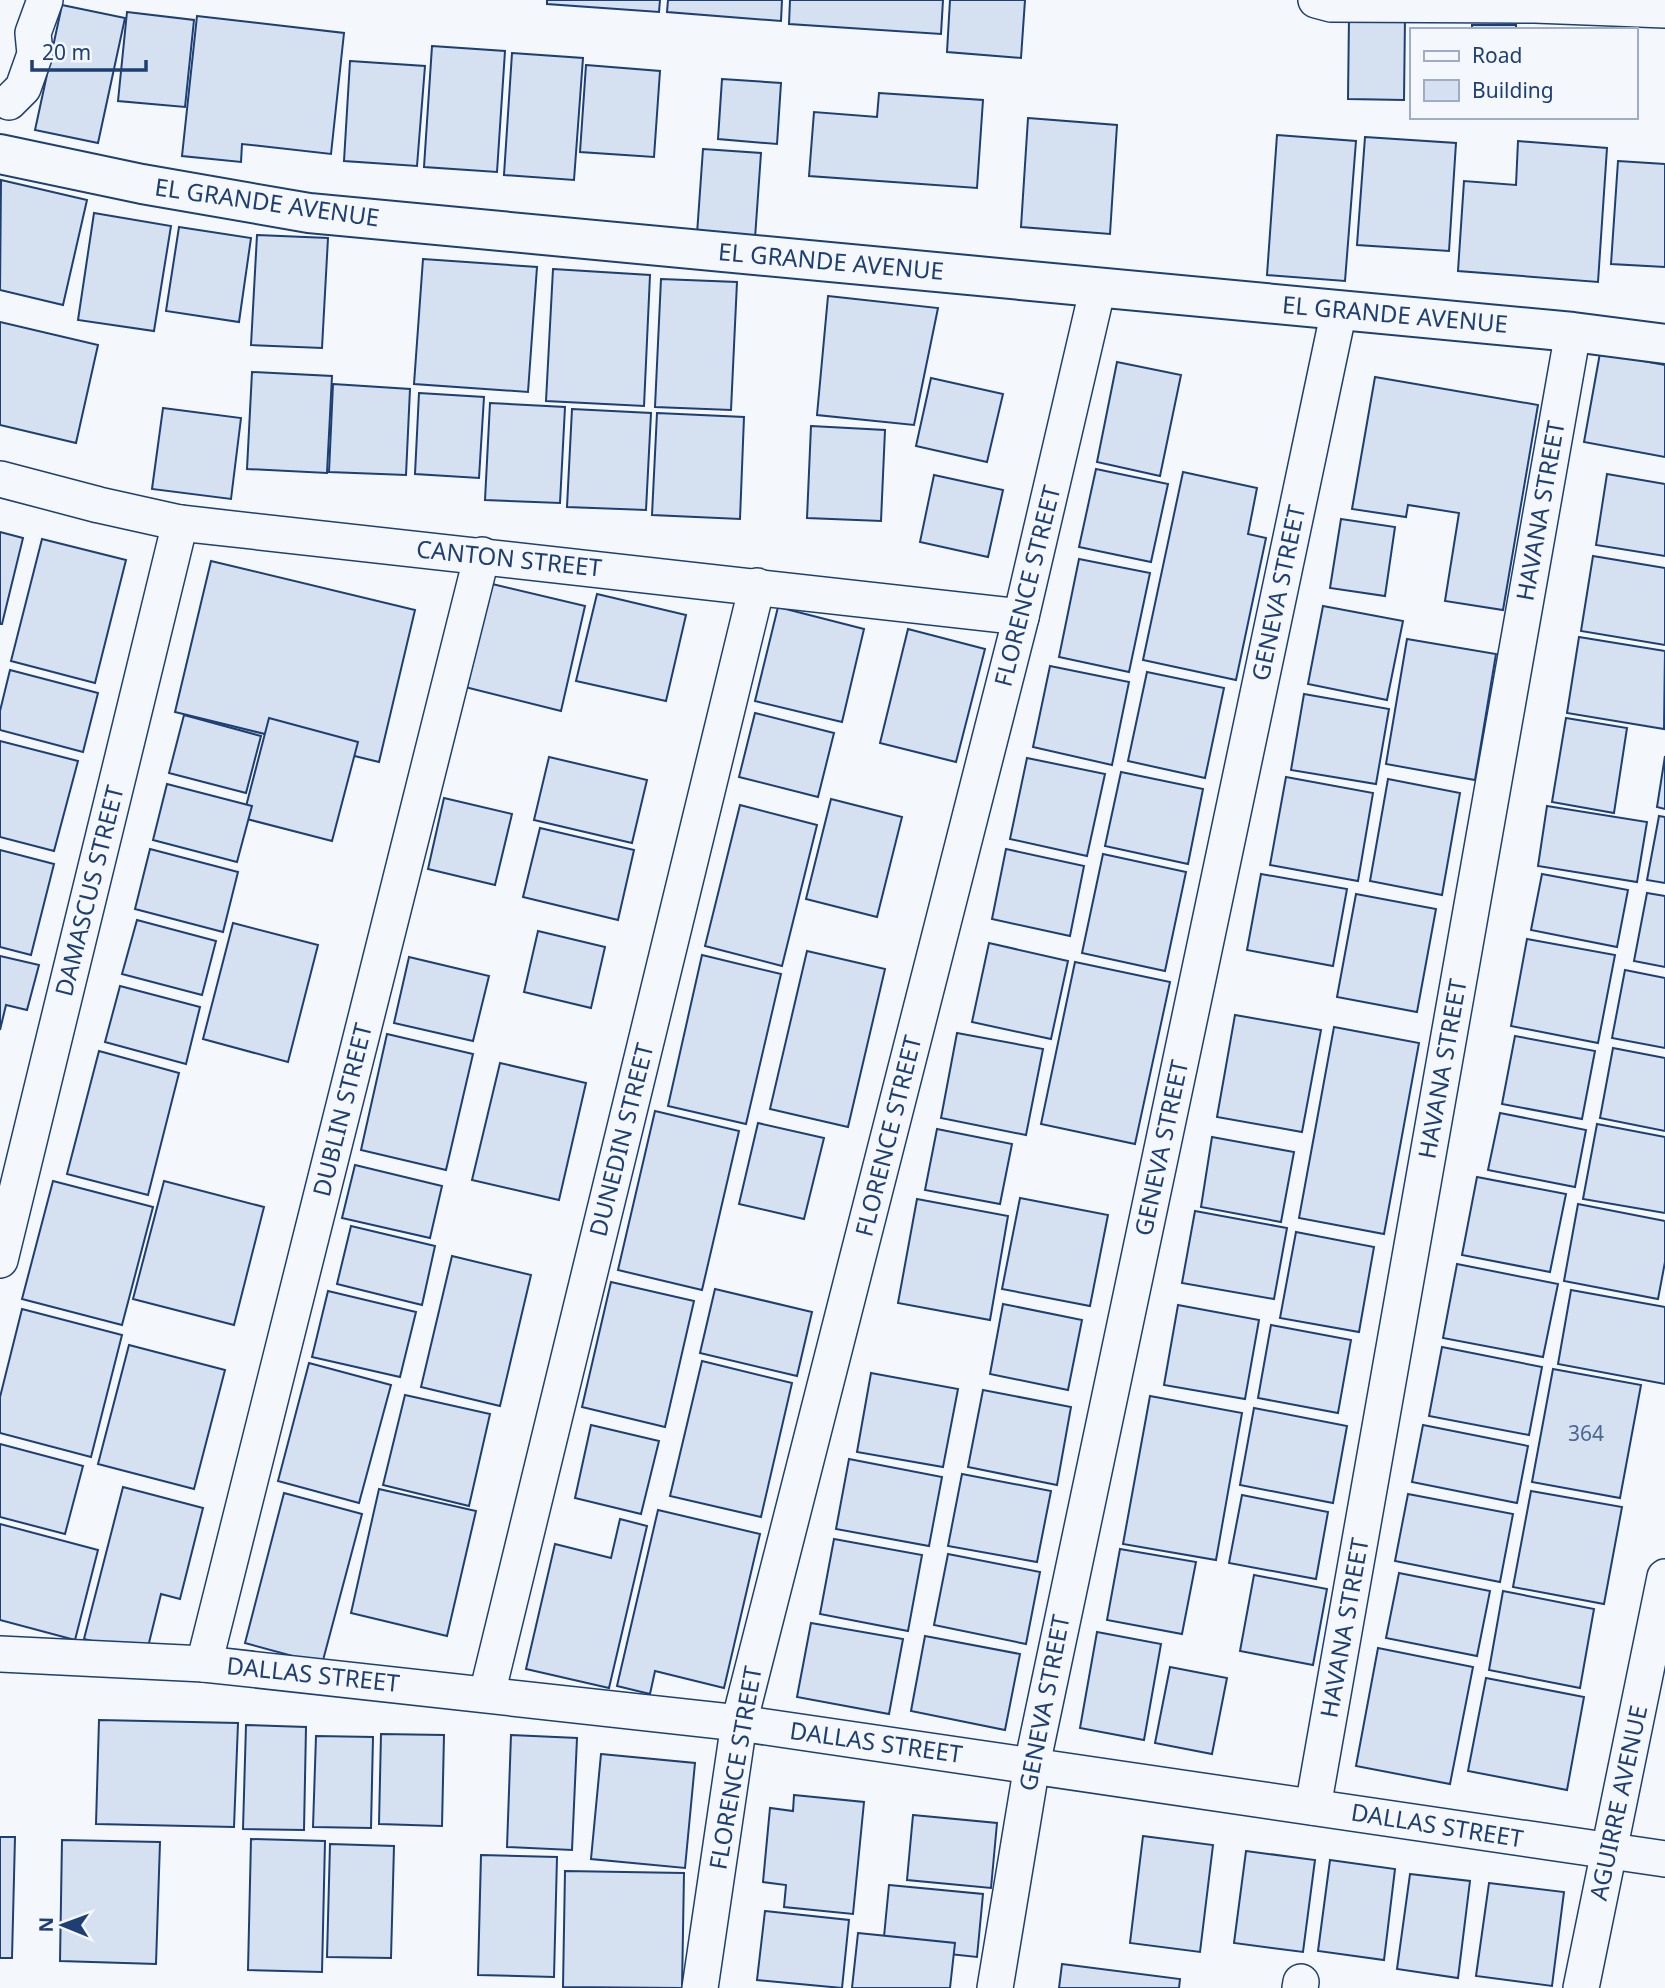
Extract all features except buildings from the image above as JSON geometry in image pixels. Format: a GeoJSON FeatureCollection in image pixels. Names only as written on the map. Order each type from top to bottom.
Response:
{"type":"FeatureCollection","features":[{"type":"Feature","properties":{"kind":"street"},"geometry":{"type":"LineString","coordinates":[[4,115],[23,88],[35,54],[33,33],[45,0]]}},
{"type":"Feature","properties":{"kind":"street"},"geometry":{"type":"LineString","coordinates":[[1326,1],[1535,2],[1665,10]]}},
{"type":"Feature","properties":{"kind":"street","name":"EL GRANDE AVENUE"},"geometry":{"type":"LineString","coordinates":[[0,154],[142,184],[309,213],[1573,331],[1665,344]]}},
{"type":"Feature","properties":{"kind":"street","name":"FLORENCE STREET"},"geometry":{"type":"LineString","coordinates":[[700,1988],[739,1723],[1021,617],[1098,287]]}},
{"type":"Feature","properties":{"kind":"street","name":"GENEVA STREET"},"geometry":{"type":"LineString","coordinates":[[995,1988],[1032,1765],[1339,310]]}},
{"type":"Feature","properties":{"kind":"street","name":"HAVANA STREET"},"geometry":{"type":"LineString","coordinates":[[1313,1807],[1573,331]]}},
{"type":"Feature","properties":{"kind":"street","name":"CANTON STREET"},"geometry":{"type":"LineString","coordinates":[[0,479],[180,523],[1021,617]]}},
{"type":"Feature","properties":{"kind":"street","name":"DAMASCUS STREET"},"geometry":{"type":"LineString","coordinates":[[0,1261],[180,523]]}},
{"type":"Feature","properties":{"kind":"street","name":"DUBLIN STREET"},"geometry":{"type":"LineString","coordinates":[[204,1664],[482,555]]}},
{"type":"Feature","properties":{"kind":"street","name":"DUNEDIN STREET"},"geometry":{"type":"LineString","coordinates":[[487,1694],[757,586]]}},
{"type":"Feature","properties":{"kind":"street","name":"AGUIRRE AVENUE"},"geometry":{"type":"LineString","coordinates":[[1581,1988],[1665,1577]]}},
{"type":"Feature","properties":{"kind":"street","name":"DALLAS STREET"},"geometry":{"type":"LineString","coordinates":[[0,1654],[204,1664],[739,1723],[1665,1859]]}}]}
